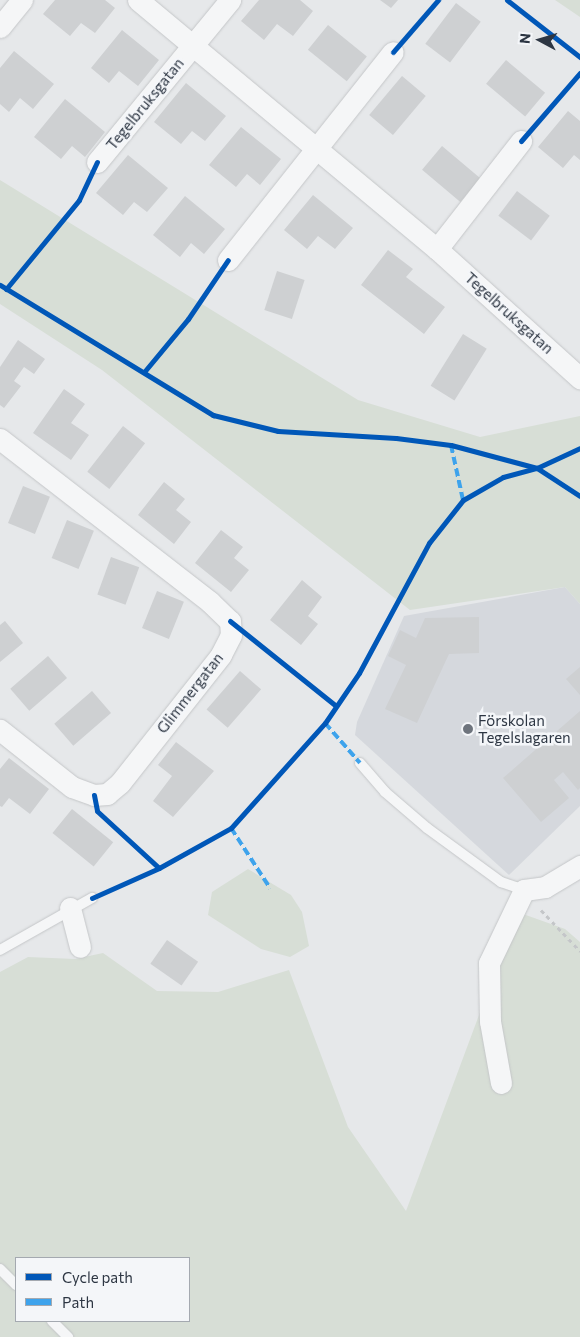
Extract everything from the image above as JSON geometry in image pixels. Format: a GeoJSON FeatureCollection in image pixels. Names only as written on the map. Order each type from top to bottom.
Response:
{"type":"FeatureCollection","features":[{"type":"Feature","properties":{"kind":"street"},"geometry":{"type":"LineString","coordinates":[[0,27],[22,0]]}},
{"type":"Feature","properties":{"kind":"street","name":"Tegelbruksgatan"},"geometry":{"type":"LineString","coordinates":[[138,0],[437,249],[580,378]]}},
{"type":"Feature","properties":{"kind":"street","name":"Tegelbruksgatan"},"geometry":{"type":"LineString","coordinates":[[97,162],[230,0]]}},
{"type":"Feature","properties":{"kind":"street"},"geometry":{"type":"LineString","coordinates":[[228,260],[393,52]]}},
{"type":"Feature","properties":{"kind":"street"},"geometry":{"type":"LineString","coordinates":[[437,249],[521,141]]}},
{"type":"Feature","properties":{"kind":"street","name":"Glimmergatan"},"geometry":{"type":"LineString","coordinates":[[0,439],[210,602],[230,621],[231,635],[222,655],[120,783],[107,794],[94,795],[72,787],[0,730]]}},
{"type":"Feature","properties":{"kind":"street"},"geometry":{"type":"LineString","coordinates":[[501,1083],[490,1021],[489,963],[524,890],[545,887],[580,866]]}},
{"type":"Feature","properties":{"kind":"street"},"geometry":{"type":"LineString","coordinates":[[70,908],[80,947]]}},
{"type":"Feature","properties":{"kind":"lane"},"geometry":{"type":"LineString","coordinates":[[360,763],[385,792],[427,828],[501,882],[524,890]]}},
{"type":"Feature","properties":{"kind":"lane"},"geometry":{"type":"LineString","coordinates":[[0,950],[70,908],[92,898]]}},
{"type":"Feature","properties":{"kind":"lane"},"geometry":{"type":"LineString","coordinates":[[0,1269],[15,1284]]}},
{"type":"Feature","properties":{"kind":"lane"},"geometry":{"type":"LineString","coordinates":[[53,1322],[68,1337]]}},
{"type":"Feature","properties":{"kind":"path"},"geometry":{"type":"LineString","coordinates":[[524,890],[580,951]]}},
{"type":"Feature","properties":{"kind":"shaded area"},"geometry":{"type":"Polygon","coordinates":[[[555,0],[580,0],[580,17],[555,0]]]}},
{"type":"Feature","properties":{"kind":"shaded area"},"geometry":{"type":"Polygon","coordinates":[[[0,180],[358,400],[480,437],[580,416],[580,604],[565,587],[410,610],[102,370],[0,304],[0,180]]]}},
{"type":"Feature","properties":{"kind":"shaded area","name":"Förskolan Tegelslagaren"},"geometry":{"type":"Polygon","coordinates":[[[565,587],[580,604],[580,806],[509,875],[355,735],[357,722],[404,616],[565,587]]]}},
{"type":"Feature","properties":{"kind":"shaded area"},"geometry":{"type":"Polygon","coordinates":[[[248,869],[291,895],[302,912],[309,946],[290,957],[261,949],[208,915],[212,892],[248,869]]]}},
{"type":"Feature","properties":{"kind":"shaded area"},"geometry":{"type":"Polygon","coordinates":[[[523,914],[565,929],[580,942],[580,1337],[0,1337],[0,972],[28,957],[75,959],[103,953],[157,991],[218,992],[289,970],[348,1127],[406,1211],[504,948],[523,914]]]}},
{"type":"Feature","properties":{"kind":"building"},"geometry":{"type":"Polygon","coordinates":[[[55,0],[105,0],[115,8],[95,33],[81,23],[70,36],[43,14],[55,0]]]}},
{"type":"Feature","properties":{"kind":"building"},"geometry":{"type":"Polygon","coordinates":[[[259,0],[300,0],[313,11],[293,36],[277,24],[264,40],[241,21],[259,0]]]}},
{"type":"Feature","properties":{"kind":"building"},"geometry":{"type":"Polygon","coordinates":[[[380,0],[398,0],[391,8],[380,0]]]}},
{"type":"Feature","properties":{"kind":"building"},"geometry":{"type":"Polygon","coordinates":[[[456,3],[481,22],[450,62],[425,44],[456,3]]]}},
{"type":"Feature","properties":{"kind":"building"},"geometry":{"type":"Polygon","coordinates":[[[328,25],[367,56],[347,81],[308,50],[328,25]]]}},
{"type":"Feature","properties":{"kind":"building"},"geometry":{"type":"Polygon","coordinates":[[[122,30],[159,60],[138,86],[119,71],[109,83],[91,68],[122,30]]]}},
{"type":"Feature","properties":{"kind":"building"},"geometry":{"type":"Polygon","coordinates":[[[14,51],[54,84],[33,109],[20,98],[9,112],[0,104],[0,68],[14,51]]]}},
{"type":"Feature","properties":{"kind":"building"},"geometry":{"type":"Polygon","coordinates":[[[506,60],[545,93],[525,117],[486,84],[506,60]]]}},
{"type":"Feature","properties":{"kind":"building"},"geometry":{"type":"Polygon","coordinates":[[[402,76],[426,96],[393,135],[369,115],[402,76]]]}},
{"type":"Feature","properties":{"kind":"building"},"geometry":{"type":"Polygon","coordinates":[[[186,83],[226,116],[205,141],[192,131],[181,144],[154,122],[186,83]]]}},
{"type":"Feature","properties":{"kind":"building"},"geometry":{"type":"Polygon","coordinates":[[[65,99],[105,132],[85,157],[72,146],[61,159],[34,137],[65,99]]]}},
{"type":"Feature","properties":{"kind":"building"},"geometry":{"type":"Polygon","coordinates":[[[568,111],[580,121],[580,160],[574,155],[563,168],[538,147],[568,111]]]}},
{"type":"Feature","properties":{"kind":"building"},"geometry":{"type":"Polygon","coordinates":[[[241,127],[281,159],[260,185],[247,174],[236,187],[209,165],[241,127]]]}},
{"type":"Feature","properties":{"kind":"building"},"geometry":{"type":"Polygon","coordinates":[[[442,146],[480,178],[460,202],[422,170],[442,146]]]}},
{"type":"Feature","properties":{"kind":"building"},"geometry":{"type":"Polygon","coordinates":[[[128,155],[168,188],[147,212],[134,202],[123,215],[96,193],[128,155]]]}},
{"type":"Feature","properties":{"kind":"building"},"geometry":{"type":"Polygon","coordinates":[[[517,191],[550,216],[531,240],[498,216],[517,191]]]}},
{"type":"Feature","properties":{"kind":"building"},"geometry":{"type":"Polygon","coordinates":[[[313,195],[353,228],[335,249],[318,236],[307,249],[284,230],[313,195]]]}},
{"type":"Feature","properties":{"kind":"building"},"geometry":{"type":"Polygon","coordinates":[[[185,196],[225,229],[204,254],[191,243],[180,257],[153,235],[185,196]]]}},
{"type":"Feature","properties":{"kind":"building"},"geometry":{"type":"Polygon","coordinates":[[[388,250],[413,269],[406,277],[445,307],[424,334],[361,285],[388,250]]]}},
{"type":"Feature","properties":{"kind":"building"},"geometry":{"type":"Polygon","coordinates":[[[277,271],[305,280],[292,319],[264,310],[277,271]]]}},
{"type":"Feature","properties":{"kind":"building"},"geometry":{"type":"Polygon","coordinates":[[[463,334],[487,349],[454,401],[431,386],[463,334]]]}},
{"type":"Feature","properties":{"kind":"building"},"geometry":{"type":"Polygon","coordinates":[[[18,340],[45,359],[34,374],[24,367],[14,381],[21,386],[4,408],[0,405],[0,367],[18,340]]]}},
{"type":"Feature","properties":{"kind":"building"},"geometry":{"type":"Polygon","coordinates":[[[64,389],[85,404],[71,423],[89,435],[71,460],[33,433],[64,389]]]}},
{"type":"Feature","properties":{"kind":"building"},"geometry":{"type":"Polygon","coordinates":[[[123,426],[145,443],[109,489],[87,472],[123,426]]]}},
{"type":"Feature","properties":{"kind":"building"},"geometry":{"type":"Polygon","coordinates":[[[164,482],[185,499],[176,510],[191,522],[174,544],[138,515],[164,482]]]}},
{"type":"Feature","properties":{"kind":"building"},"geometry":{"type":"Polygon","coordinates":[[[23,486],[50,497],[35,534],[8,523],[23,486]]]}},
{"type":"Feature","properties":{"kind":"building"},"geometry":{"type":"Polygon","coordinates":[[[67,520],[94,531],[79,569],[52,558],[67,520]]]}},
{"type":"Feature","properties":{"kind":"building"},"geometry":{"type":"Polygon","coordinates":[[[221,530],[243,547],[234,558],[249,570],[231,592],[195,563],[221,530]]]}},
{"type":"Feature","properties":{"kind":"building"},"geometry":{"type":"Polygon","coordinates":[[[111,557],[139,567],[126,605],[97,595],[111,557]]]}},
{"type":"Feature","properties":{"kind":"building"},"geometry":{"type":"Polygon","coordinates":[[[302,580],[322,597],[308,616],[318,624],[301,645],[270,620],[302,580]]]}},
{"type":"Feature","properties":{"kind":"building"},"geometry":{"type":"Polygon","coordinates":[[[157,591],[184,602],[169,639],[142,628],[157,591]]]}},
{"type":"Feature","properties":{"kind":"building"},"geometry":{"type":"Polygon","coordinates":[[[479,617],[479,653],[449,654],[417,723],[385,709],[406,665],[388,656],[400,630],[416,638],[425,618],[479,617]]]}},
{"type":"Feature","properties":{"kind":"building"},"geometry":{"type":"Polygon","coordinates":[[[5,621],[23,643],[0,662],[0,625],[5,621]]]}},
{"type":"Feature","properties":{"kind":"building"},"geometry":{"type":"Polygon","coordinates":[[[48,656],[67,678],[29,711],[10,689],[48,656]]]}},
{"type":"Feature","properties":{"kind":"building"},"geometry":{"type":"Polygon","coordinates":[[[580,667],[580,695],[566,679],[580,667]]]}},
{"type":"Feature","properties":{"kind":"building"},"geometry":{"type":"Polygon","coordinates":[[[240,671],[261,689],[228,728],[207,709],[240,671]]]}},
{"type":"Feature","properties":{"kind":"building"},"geometry":{"type":"Polygon","coordinates":[[[92,691],[111,713],[73,746],[54,724],[92,691]]]}},
{"type":"Feature","properties":{"kind":"building"},"geometry":{"type":"Polygon","coordinates":[[[580,711],[580,788],[578,790],[563,772],[554,780],[569,798],[541,822],[503,778],[580,711]]]}},
{"type":"Feature","properties":{"kind":"building"},"geometry":{"type":"Polygon","coordinates":[[[176,742],[214,771],[173,817],[153,801],[172,776],[158,765],[176,742]]]}},
{"type":"Feature","properties":{"kind":"building"},"geometry":{"type":"Polygon","coordinates":[[[9,758],[49,789],[30,814],[9,798],[2,807],[0,806],[0,769],[9,758]]]}},
{"type":"Feature","properties":{"kind":"building"},"geometry":{"type":"Polygon","coordinates":[[[72,809],[113,842],[94,866],[52,833],[72,809]]]}},
{"type":"Feature","properties":{"kind":"building"},"geometry":{"type":"Polygon","coordinates":[[[167,940],[198,962],[181,986],[150,964],[167,940]]]}},
{"type":"Feature","properties":{"kind":"marked path"},"geometry":{"type":"LineString","coordinates":[[451,445],[463,500]]}},
{"type":"Feature","properties":{"kind":"marked path"},"geometry":{"type":"LineString","coordinates":[[325,723],[360,763]]}},
{"type":"Feature","properties":{"kind":"marked path"},"geometry":{"type":"LineString","coordinates":[[231,828],[270,888]]}},
{"type":"Feature","properties":{"kind":"cycle path"},"geometry":{"type":"LineString","coordinates":[[393,52],[438,0]]}},
{"type":"Feature","properties":{"kind":"cycle path"},"geometry":{"type":"LineString","coordinates":[[507,0],[580,57]]}},
{"type":"Feature","properties":{"kind":"cycle path"},"geometry":{"type":"LineString","coordinates":[[521,141],[580,73]]}},
{"type":"Feature","properties":{"kind":"cycle path"},"geometry":{"type":"LineString","coordinates":[[6,289],[79,200],[97,162]]}},
{"type":"Feature","properties":{"kind":"cycle path"},"geometry":{"type":"LineString","coordinates":[[144,372],[188,319],[228,260]]}},
{"type":"Feature","properties":{"kind":"cycle path"},"geometry":{"type":"LineString","coordinates":[[0,285],[213,415],[278,431],[396,438],[451,445],[537,468],[580,496]]}},
{"type":"Feature","properties":{"kind":"cycle path"},"geometry":{"type":"LineString","coordinates":[[92,898],[159,868],[231,828],[325,723],[359,673],[429,543],[463,500],[503,477],[537,468],[580,448]]}},
{"type":"Feature","properties":{"kind":"cycle path"},"geometry":{"type":"LineString","coordinates":[[230,621],[335,705]]}},
{"type":"Feature","properties":{"kind":"cycle path"},"geometry":{"type":"LineString","coordinates":[[94,795],[97,811],[159,868]]}},
{"type":"Feature","properties":{"kind":"place","name":"Förskolan Tegelslagaren"},"geometry":{"type":"Point","coordinates":[468,729]}}]}
